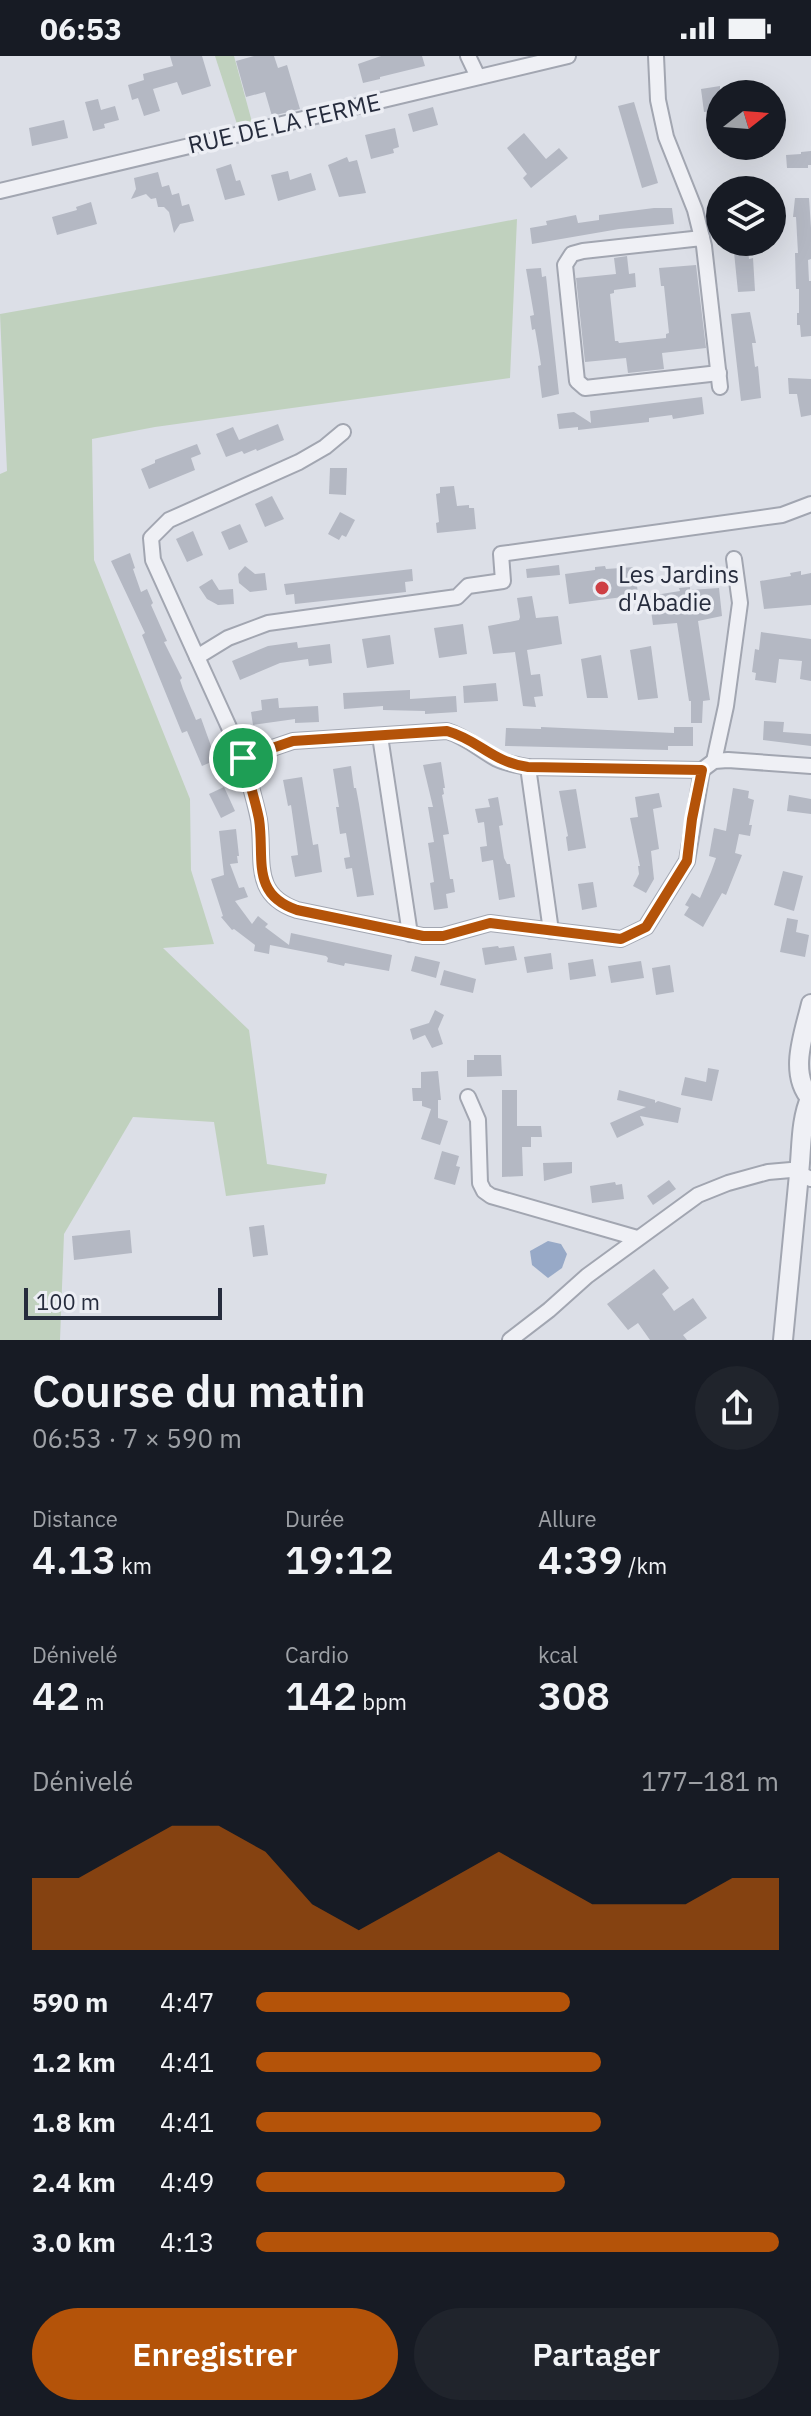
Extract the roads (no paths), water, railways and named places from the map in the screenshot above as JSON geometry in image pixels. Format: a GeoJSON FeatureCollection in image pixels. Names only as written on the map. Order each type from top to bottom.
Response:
{"type":"FeatureCollection","features":[{"type":"Feature","properties":{"kind":"street"},"geometry":{"type":"LineString","coordinates":[[468,56],[478,77]]}},
{"type":"Feature","properties":{"kind":"street","name":"RUE DE LA FERME"},"geometry":{"type":"LineString","coordinates":[[0,191],[568,56]]}},
{"type":"Feature","properties":{"kind":"street"},"geometry":{"type":"LineString","coordinates":[[656,56],[658,100],[666,137],[695,210],[702,238],[720,380],[585,388],[577,381],[565,265],[572,254],[702,238]]}},
{"type":"Feature","properties":{"kind":"street"},"geometry":{"type":"LineString","coordinates":[[343,432],[299,462],[169,520],[151,538],[153,560],[243,758],[259,821],[260,868],[272,896],[284,906],[410,934],[443,936],[490,923],[621,939],[646,927],[687,861],[692,819],[726,706],[740,603],[734,559]]}},
{"type":"Feature","properties":{"kind":"street"},"geometry":{"type":"LineString","coordinates":[[197,657],[228,638],[268,623],[457,597],[468,586],[503,581],[501,554],[782,515],[811,504]]}},
{"type":"Feature","properties":{"kind":"street"},"geometry":{"type":"LineString","coordinates":[[243,758],[293,741],[447,731],[463,736],[498,759],[528,767],[708,766],[728,760],[811,766]]}},
{"type":"Feature","properties":{"kind":"street"},"geometry":{"type":"LineString","coordinates":[[380,736],[410,934]]}},
{"type":"Feature","properties":{"kind":"street"},"geometry":{"type":"LineString","coordinates":[[528,767],[551,931]]}},
{"type":"Feature","properties":{"kind":"street"},"geometry":{"type":"LineString","coordinates":[[783,1340],[809,1142],[811,1102],[801,1082],[799,1067],[811,1004]]}},
{"type":"Feature","properties":{"kind":"street"},"geometry":{"type":"LineString","coordinates":[[468,1097],[478,1120],[480,1183],[484,1191],[491,1196],[637,1238]]}},
{"type":"Feature","properties":{"kind":"street"},"geometry":{"type":"LineString","coordinates":[[805,1175],[803,1119],[811,1102]]}},
{"type":"Feature","properties":{"kind":"street"},"geometry":{"type":"LineString","coordinates":[[510,1340],[637,1238],[698,1195],[768,1172],[791,1170],[805,1175]]}},
{"type":"Feature","properties":{"kind":"water"},"geometry":{"type":"Polygon","coordinates":[[[548,1241],[561,1244],[567,1254],[562,1268],[548,1278],[532,1265],[530,1251],[548,1241]]]}},
{"type":"Feature","properties":{"kind":"place","name":"Les Jardins d'Abadie"},"geometry":{"type":"Point","coordinates":[602,588]}}]}
